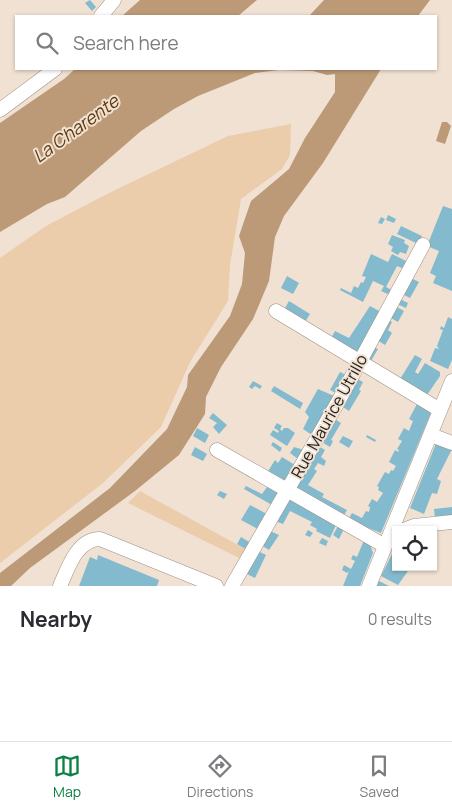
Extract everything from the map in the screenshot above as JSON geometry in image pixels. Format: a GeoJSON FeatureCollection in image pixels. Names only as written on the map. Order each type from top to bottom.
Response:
{"type":"FeatureCollection","features":[{"type":"Feature","properties":{"kind":"street"},"geometry":{"type":"LineString","coordinates":[[102,15],[114,0]]}},
{"type":"Feature","properties":{"kind":"street"},"geometry":{"type":"LineString","coordinates":[[0,110],[54,70]]}},
{"type":"Feature","properties":{"kind":"street","name":"Rue Maurice Utrillo"},"geometry":{"type":"LineString","coordinates":[[232,586],[287,491],[423,245]]}},
{"type":"Feature","properties":{"kind":"street"},"geometry":{"type":"LineString","coordinates":[[276,311],[440,410]]}},
{"type":"Feature","properties":{"kind":"street"},"geometry":{"type":"LineString","coordinates":[[369,586],[385,546],[404,525],[431,435],[452,380]]}},
{"type":"Feature","properties":{"kind":"street"},"geometry":{"type":"LineString","coordinates":[[431,435],[452,443]]}},
{"type":"Feature","properties":{"kind":"street"},"geometry":{"type":"LineString","coordinates":[[217,450],[385,546]]}},
{"type":"Feature","properties":{"kind":"street"},"geometry":{"type":"LineString","coordinates":[[404,525],[452,522]]}},
{"type":"Feature","properties":{"kind":"street"},"geometry":{"type":"LineString","coordinates":[[60,586],[71,561],[79,550],[94,539],[100,539],[216,586]]}},
{"type":"Feature","properties":{"kind":"street"},"geometry":{"type":"LineString","coordinates":[[385,546],[392,540]]}},
{"type":"Feature","properties":{"kind":"shaded area"},"geometry":{"type":"Polygon","coordinates":[[[291,124],[290,155],[282,169],[241,199],[230,265],[228,301],[190,362],[161,427],[103,483],[0,563],[0,258],[46,226],[109,193],[228,136],[291,124]]]}},
{"type":"Feature","properties":{"kind":"shaded area"},"geometry":{"type":"Polygon","coordinates":[[[140,491],[247,550],[241,559],[128,503],[140,491]]]}},
{"type":"Feature","properties":{"kind":"water"},"geometry":{"type":"Polygon","coordinates":[[[140,0],[257,0],[239,15],[123,15],[140,0]]]}},
{"type":"Feature","properties":{"kind":"water"},"geometry":{"type":"Polygon","coordinates":[[[324,0],[430,0],[419,15],[310,15],[324,0]]]}},
{"type":"Feature","properties":{"kind":"water","name":"La Charente"},"geometry":{"type":"Polygon","coordinates":[[[74,70],[279,70],[255,73],[198,96],[174,109],[141,131],[65,197],[47,204],[0,232],[0,123],[64,79],[74,70]]]}},
{"type":"Feature","properties":{"kind":"water","name":"La Charente"},"geometry":{"type":"Polygon","coordinates":[[[279,70],[380,70],[323,163],[284,216],[275,237],[269,281],[253,319],[221,367],[206,397],[205,414],[179,455],[135,491],[30,568],[11,586],[0,586],[0,573],[110,488],[167,429],[187,387],[188,375],[230,316],[242,284],[245,253],[239,236],[251,201],[289,169],[305,138],[335,92],[335,74],[327,75],[313,71],[279,70]]]}},
{"type":"Feature","properties":{"kind":"water"},"geometry":{"type":"Polygon","coordinates":[[[442,122],[447,122],[451,126],[445,144],[436,141],[442,122]]]}},
{"type":"Feature","properties":{"kind":"building"},"geometry":{"type":"Polygon","coordinates":[[[90,0],[96,7],[92,11],[85,3],[90,0]]]}},
{"type":"Feature","properties":{"kind":"building"},"geometry":{"type":"Polygon","coordinates":[[[443,206],[452,209],[452,291],[433,283],[436,276],[430,273],[439,251],[427,246],[443,206]]]}},
{"type":"Feature","properties":{"kind":"building"},"geometry":{"type":"Polygon","coordinates":[[[388,215],[396,219],[394,223],[386,220],[388,215]]]}},
{"type":"Feature","properties":{"kind":"building"},"geometry":{"type":"Polygon","coordinates":[[[381,217],[385,219],[382,224],[378,223],[381,217]]]}},
{"type":"Feature","properties":{"kind":"building"},"geometry":{"type":"Polygon","coordinates":[[[401,226],[422,236],[418,244],[397,234],[401,226]]]}},
{"type":"Feature","properties":{"kind":"building"},"geometry":{"type":"Polygon","coordinates":[[[392,235],[405,240],[404,243],[409,246],[406,254],[400,252],[398,255],[391,251],[393,247],[388,244],[392,235]]]}},
{"type":"Feature","properties":{"kind":"building"},"geometry":{"type":"Polygon","coordinates":[[[371,254],[388,262],[392,254],[408,262],[404,269],[397,266],[386,287],[392,290],[390,295],[381,291],[384,286],[373,281],[363,302],[340,290],[341,288],[351,293],[354,286],[358,288],[361,282],[363,283],[366,277],[362,276],[371,254]]]}},
{"type":"Feature","properties":{"kind":"building"},"geometry":{"type":"Polygon","coordinates":[[[287,276],[299,283],[293,294],[281,288],[287,276]]]}},
{"type":"Feature","properties":{"kind":"building"},"geometry":{"type":"Polygon","coordinates":[[[409,277],[419,282],[410,298],[400,293],[409,277]]]}},
{"type":"Feature","properties":{"kind":"building"},"geometry":{"type":"Polygon","coordinates":[[[398,298],[408,303],[406,308],[395,303],[398,298]]]}},
{"type":"Feature","properties":{"kind":"building"},"geometry":{"type":"Polygon","coordinates":[[[289,301],[310,314],[305,322],[284,310],[289,301]]]}},
{"type":"Feature","properties":{"kind":"building"},"geometry":{"type":"Polygon","coordinates":[[[370,306],[381,312],[358,354],[331,338],[335,331],[349,338],[370,306]]]}},
{"type":"Feature","properties":{"kind":"building"},"geometry":{"type":"Polygon","coordinates":[[[395,306],[404,311],[398,322],[389,317],[395,306]]]}},
{"type":"Feature","properties":{"kind":"building"},"geometry":{"type":"Polygon","coordinates":[[[448,317],[452,319],[452,360],[448,369],[430,361],[435,348],[439,349],[437,346],[443,330],[440,329],[441,326],[444,328],[448,317]]]}},
{"type":"Feature","properties":{"kind":"building"},"geometry":{"type":"Polygon","coordinates":[[[388,320],[392,322],[388,330],[392,333],[385,345],[377,340],[388,320]]]}},
{"type":"Feature","properties":{"kind":"building"},"geometry":{"type":"Polygon","coordinates":[[[373,347],[378,349],[371,361],[366,359],[373,347]]]}},
{"type":"Feature","properties":{"kind":"building"},"geometry":{"type":"Polygon","coordinates":[[[415,355],[422,359],[415,372],[418,374],[425,363],[440,372],[440,376],[427,395],[400,379],[415,355]]]}},
{"type":"Feature","properties":{"kind":"building"},"geometry":{"type":"Polygon","coordinates":[[[340,372],[346,375],[336,393],[330,390],[340,372]]]}},
{"type":"Feature","properties":{"kind":"building"},"geometry":{"type":"Polygon","coordinates":[[[355,378],[363,382],[359,390],[361,391],[349,411],[340,405],[355,378]]]}},
{"type":"Feature","properties":{"kind":"building"},"geometry":{"type":"Polygon","coordinates":[[[253,381],[262,386],[260,389],[255,386],[252,389],[249,387],[253,381]]]}},
{"type":"Feature","properties":{"kind":"building"},"geometry":{"type":"Polygon","coordinates":[[[274,386],[303,403],[300,409],[271,391],[274,386]]]}},
{"type":"Feature","properties":{"kind":"building"},"geometry":{"type":"Polygon","coordinates":[[[318,389],[334,396],[312,435],[303,429],[309,417],[305,412],[318,389]]]}},
{"type":"Feature","properties":{"kind":"building"},"geometry":{"type":"Polygon","coordinates":[[[417,404],[431,413],[381,533],[348,520],[352,513],[362,518],[366,511],[369,512],[370,507],[368,506],[372,499],[377,502],[383,493],[378,490],[379,487],[377,486],[385,472],[389,474],[396,466],[389,462],[395,450],[398,452],[399,450],[397,449],[402,441],[398,439],[404,428],[409,431],[413,421],[409,419],[417,404]]]}},
{"type":"Feature","properties":{"kind":"building"},"geometry":{"type":"Polygon","coordinates":[[[213,413],[227,425],[219,434],[213,427],[217,423],[209,418],[213,413]]]}},
{"type":"Feature","properties":{"kind":"building"},"geometry":{"type":"Polygon","coordinates":[[[333,418],[341,423],[331,440],[333,441],[330,447],[320,441],[333,418]]]}},
{"type":"Feature","properties":{"kind":"building"},"geometry":{"type":"Polygon","coordinates":[[[277,423],[282,426],[280,429],[282,431],[284,428],[288,428],[295,433],[287,446],[270,435],[273,430],[278,433],[279,431],[274,428],[277,423]]]}},
{"type":"Feature","properties":{"kind":"building"},"geometry":{"type":"Polygon","coordinates":[[[197,428],[209,435],[205,443],[193,436],[197,428]]]}},
{"type":"Feature","properties":{"kind":"building"},"geometry":{"type":"Polygon","coordinates":[[[367,435],[376,440],[375,442],[366,437],[367,435]]]}},
{"type":"Feature","properties":{"kind":"building"},"geometry":{"type":"Polygon","coordinates":[[[343,436],[353,441],[349,448],[339,442],[343,436]]]}},
{"type":"Feature","properties":{"kind":"building"},"geometry":{"type":"Polygon","coordinates":[[[437,441],[452,449],[437,479],[441,481],[437,494],[432,493],[424,514],[410,508],[437,441]]]}},
{"type":"Feature","properties":{"kind":"building"},"geometry":{"type":"Polygon","coordinates":[[[273,442],[282,448],[280,452],[271,445],[273,442]]]}},
{"type":"Feature","properties":{"kind":"building"},"geometry":{"type":"Polygon","coordinates":[[[317,445],[325,450],[321,457],[326,461],[324,466],[318,463],[314,469],[317,471],[308,485],[324,494],[322,497],[347,510],[343,517],[292,489],[317,445]]]}},
{"type":"Feature","properties":{"kind":"building"},"geometry":{"type":"Polygon","coordinates":[[[195,447],[207,454],[203,461],[191,455],[195,447]]]}},
{"type":"Feature","properties":{"kind":"building"},"geometry":{"type":"Polygon","coordinates":[[[294,447],[304,450],[298,459],[290,453],[294,447]]]}},
{"type":"Feature","properties":{"kind":"building"},"geometry":{"type":"Polygon","coordinates":[[[282,457],[295,465],[284,484],[267,473],[275,460],[278,463],[282,457]]]}},
{"type":"Feature","properties":{"kind":"building"},"geometry":{"type":"Polygon","coordinates":[[[246,486],[262,494],[267,487],[279,494],[272,505],[244,489],[246,486]]]}},
{"type":"Feature","properties":{"kind":"building"},"geometry":{"type":"Polygon","coordinates":[[[220,491],[227,494],[224,499],[217,495],[220,491]]]}},
{"type":"Feature","properties":{"kind":"building"},"geometry":{"type":"Polygon","coordinates":[[[288,498],[336,525],[330,538],[316,531],[317,529],[310,525],[312,522],[290,511],[283,524],[275,521],[288,498]]]}},
{"type":"Feature","properties":{"kind":"building"},"geometry":{"type":"Polygon","coordinates":[[[250,505],[267,514],[258,529],[241,520],[250,505]]]}},
{"type":"Feature","properties":{"kind":"building"},"geometry":{"type":"Polygon","coordinates":[[[452,507],[452,516],[435,518],[434,509],[452,507]]]}},
{"type":"Feature","properties":{"kind":"building"},"geometry":{"type":"Polygon","coordinates":[[[338,526],[344,529],[339,539],[333,535],[338,526]]]}},
{"type":"Feature","properties":{"kind":"building"},"geometry":{"type":"Polygon","coordinates":[[[308,530],[313,533],[310,537],[305,535],[308,530]]]}},
{"type":"Feature","properties":{"kind":"building"},"geometry":{"type":"Polygon","coordinates":[[[270,531],[279,535],[269,550],[261,545],[270,531]]]}},
{"type":"Feature","properties":{"kind":"building"},"geometry":{"type":"Polygon","coordinates":[[[241,537],[251,543],[247,550],[237,544],[241,537]]]}},
{"type":"Feature","properties":{"kind":"building"},"geometry":{"type":"Polygon","coordinates":[[[322,538],[328,541],[326,546],[319,543],[322,538]]]}},
{"type":"Feature","properties":{"kind":"building"},"geometry":{"type":"Polygon","coordinates":[[[364,540],[370,544],[373,553],[360,586],[343,586],[349,571],[347,573],[342,570],[344,565],[351,569],[355,561],[351,559],[353,555],[357,557],[364,540]]]}},
{"type":"Feature","properties":{"kind":"building"},"geometry":{"type":"Polygon","coordinates":[[[258,551],[266,555],[255,578],[245,573],[258,551]]]}},
{"type":"Feature","properties":{"kind":"building"},"geometry":{"type":"Polygon","coordinates":[[[392,554],[392,571],[408,571],[398,585],[381,576],[392,554]]]}},
{"type":"Feature","properties":{"kind":"building"},"geometry":{"type":"Polygon","coordinates":[[[98,555],[159,580],[157,586],[79,586],[90,557],[97,560],[98,555]]]}},
{"type":"Feature","properties":{"kind":"building"},"geometry":{"type":"Polygon","coordinates":[[[379,581],[389,586],[377,586],[379,581]]]}}]}
